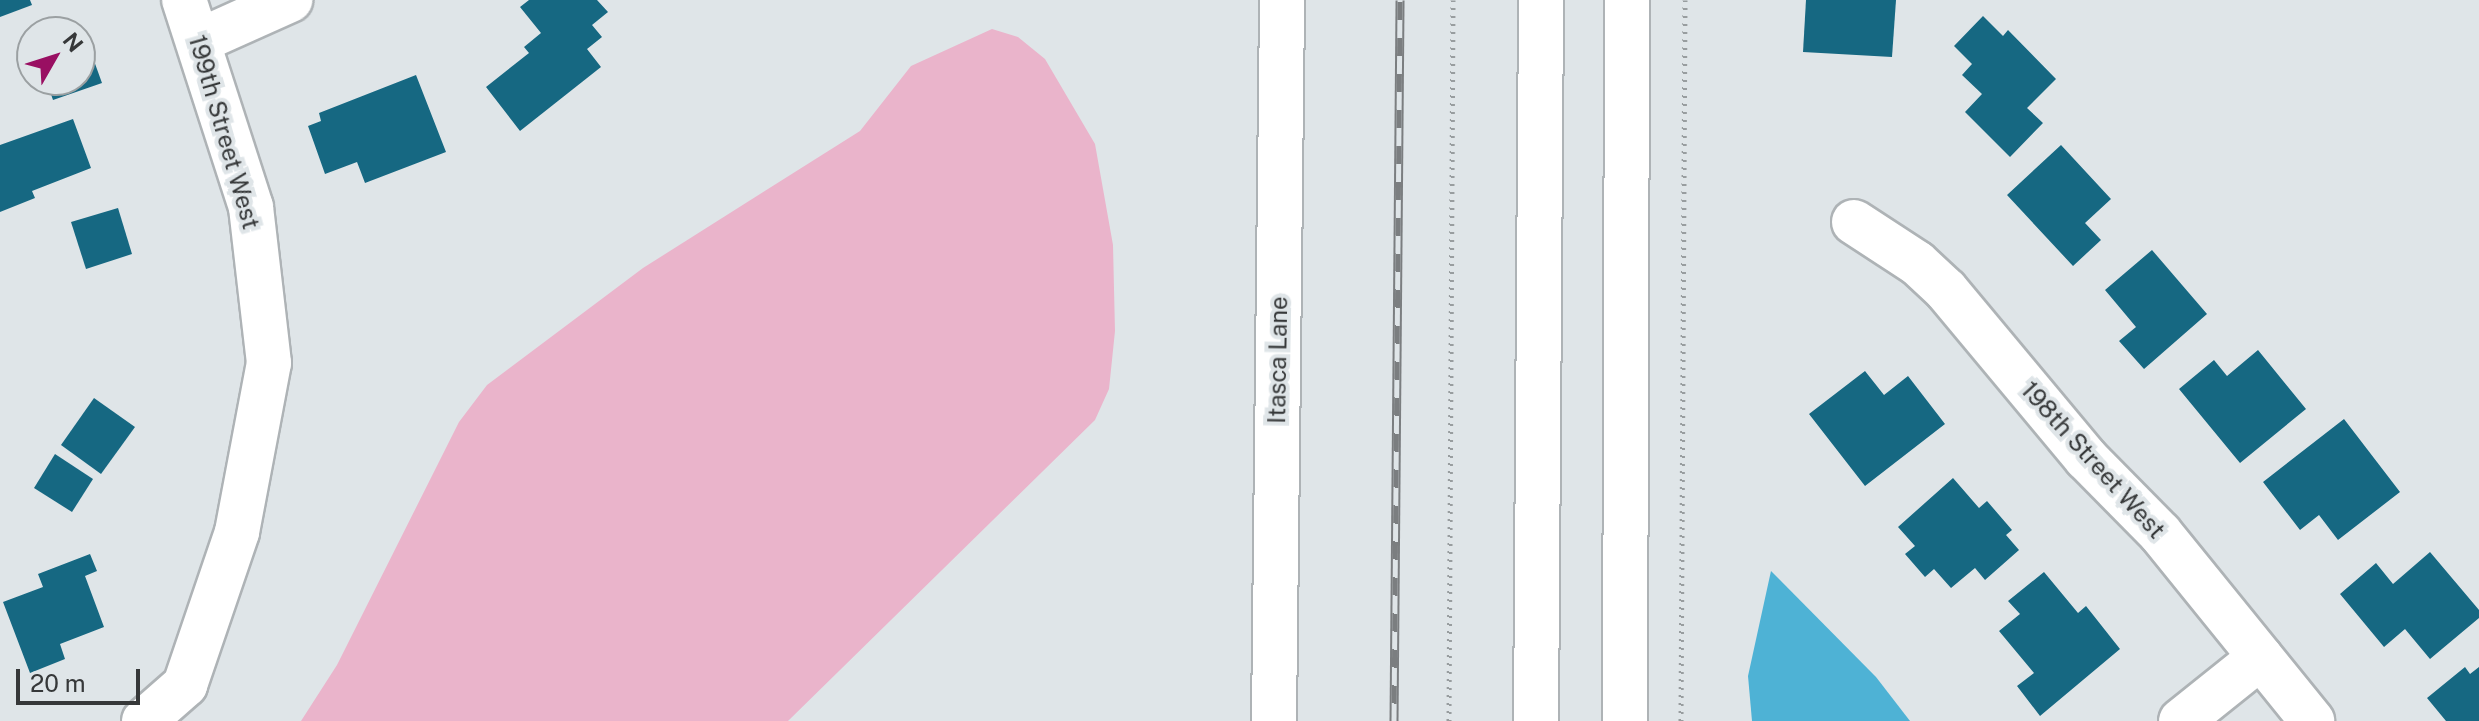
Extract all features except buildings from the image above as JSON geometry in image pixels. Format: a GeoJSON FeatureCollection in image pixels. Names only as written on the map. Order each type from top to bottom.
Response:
{"type":"FeatureCollection","features":[{"type":"Feature","properties":{"kind":"street","name":"199th Street West"},"geometry":{"type":"LineString","coordinates":[[144,721],[185,685],[237,532],[269,363],[251,207],[201,40],[184,0]]}},
{"type":"Feature","properties":{"kind":"street"},"geometry":{"type":"LineString","coordinates":[[201,40],[290,0]]}},
{"type":"Feature","properties":{"kind":"street","name":"Itasca Lane"},"geometry":{"type":"LineString","coordinates":[[1274,721],[1282,0]]}},
{"type":"Feature","properties":{"kind":"street"},"geometry":{"type":"LineString","coordinates":[[1536,721],[1541,0]]}},
{"type":"Feature","properties":{"kind":"street"},"geometry":{"type":"LineString","coordinates":[[1625,721],[1627,0]]}},
{"type":"Feature","properties":{"kind":"street","name":"198th Street West"},"geometry":{"type":"LineString","coordinates":[[1854,222],[1917,263],[1946,290],[2261,657],[2312,721]]}},
{"type":"Feature","properties":{"kind":"street"},"geometry":{"type":"LineString","coordinates":[[2181,721],[2261,657]]}},
{"type":"Feature","properties":{"kind":"path"},"geometry":{"type":"LineString","coordinates":[[1449,721],[1453,0]]}},
{"type":"Feature","properties":{"kind":"path"},"geometry":{"type":"LineString","coordinates":[[1681,721],[1685,0]]}},
{"type":"Feature","properties":{"kind":"shaded area"},"geometry":{"type":"Polygon","coordinates":[[[992,29],[1018,37],[1045,59],[1095,144],[1113,245],[1115,331],[1109,389],[1095,420],[788,721],[301,721],[337,665],[459,422],[487,385],[643,268],[860,131],[911,66],[992,29]]]}},
{"type":"Feature","properties":{"kind":"water"},"geometry":{"type":"Polygon","coordinates":[[[1771,571],[1876,677],[1910,721],[1752,721],[1748,676],[1771,571]]]}},
{"type":"Feature","properties":{"kind":"railway"},"geometry":{"type":"LineString","coordinates":[[1394,721],[1400,0]]}}]}
